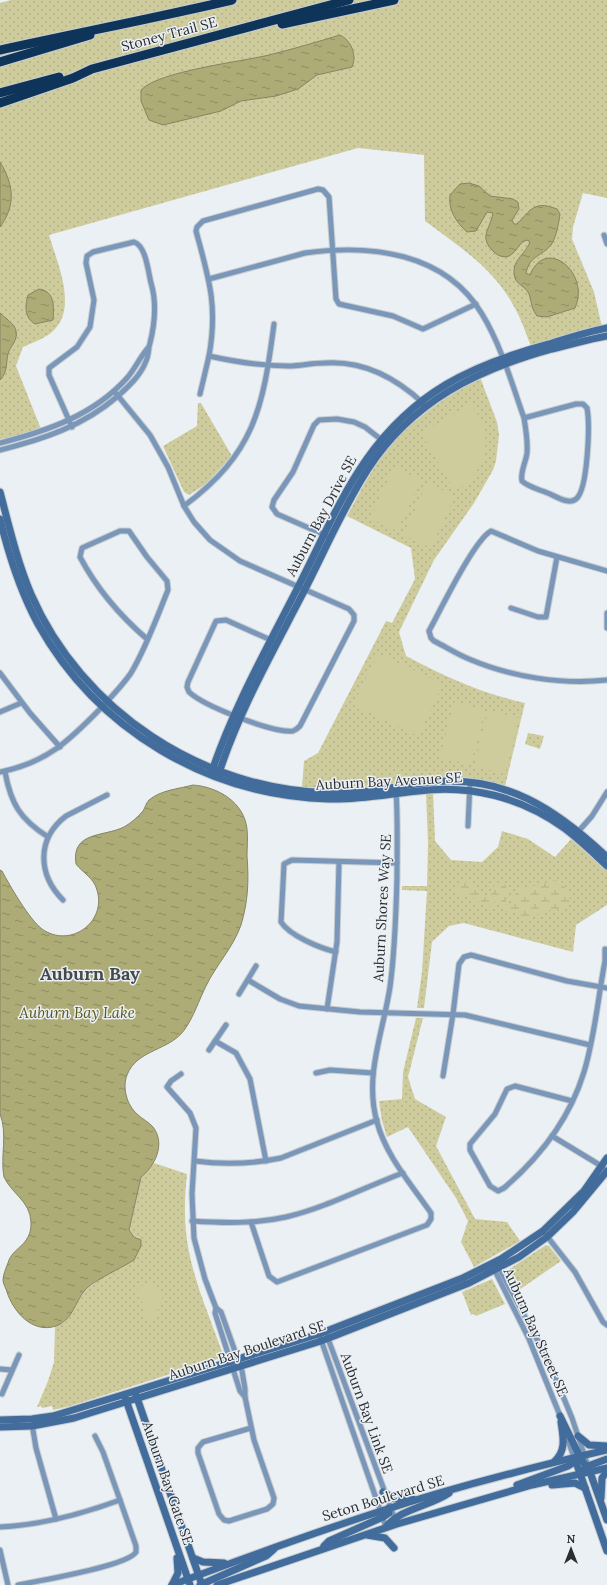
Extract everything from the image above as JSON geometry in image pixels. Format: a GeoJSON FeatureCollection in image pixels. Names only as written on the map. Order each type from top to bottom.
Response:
{"type":"FeatureCollection","features":[{"type":"Feature","properties":{"kind":"highway","name":"Stoney Trail SE"},"geometry":{"type":"LineString","coordinates":[[0,50],[93,29],[128,24],[232,0]]}},
{"type":"Feature","properties":{"kind":"highway","name":"Stoney Trail SE"},"geometry":{"type":"LineString","coordinates":[[0,103],[73,78],[92,69],[349,0]]}},
{"type":"Feature","properties":{"kind":"highway"},"geometry":{"type":"LineString","coordinates":[[259,25],[284,24],[394,0]]}},
{"type":"Feature","properties":{"kind":"highway"},"geometry":{"type":"LineString","coordinates":[[0,62],[128,24]]}},
{"type":"Feature","properties":{"kind":"highway"},"geometry":{"type":"LineString","coordinates":[[0,93],[92,69]]}},
{"type":"Feature","properties":{"kind":"street"},"geometry":{"type":"LineString","coordinates":[[200,394],[201,383],[209,356],[214,325],[213,300],[209,279],[196,231],[199,224],[318,189],[323,190],[328,197],[336,299],[342,306],[372,310],[423,329],[476,304]]}},
{"type":"Feature","properties":{"kind":"street"},"geometry":{"type":"LineString","coordinates":[[604,234],[607,244]]}},
{"type":"Feature","properties":{"kind":"street"},"geometry":{"type":"LineString","coordinates":[[0,450],[41,439],[72,427],[88,418],[118,396],[139,374],[147,359],[155,305],[153,289],[140,246],[132,242],[90,254],[86,260],[94,300],[90,327],[77,347],[65,357],[51,365],[49,370],[72,427]]}},
{"type":"Feature","properties":{"kind":"street"},"geometry":{"type":"LineString","coordinates":[[209,279],[305,253],[332,250],[380,251],[414,259],[442,273],[464,291],[476,304],[489,326],[524,418],[527,443],[521,474],[522,481],[565,500],[571,501],[577,499],[582,486],[588,455],[589,428],[587,408],[583,404],[576,404],[524,418]]}},
{"type":"Feature","properties":{"kind":"street"},"geometry":{"type":"LineString","coordinates":[[184,506],[216,479],[241,448],[256,417],[263,396],[274,324]]}},
{"type":"Feature","properties":{"kind":"street","name":"Auburn Bay Drive SE"},"geometry":{"type":"LineString","coordinates":[[215,773],[237,716],[328,537],[354,479],[401,419],[424,404],[459,376],[607,328]]}},
{"type":"Feature","properties":{"kind":"street","name":"Auburn Bay Drive SE"},"geometry":{"type":"LineString","coordinates":[[503,361],[607,336]]}},
{"type":"Feature","properties":{"kind":"street"},"geometry":{"type":"LineString","coordinates":[[0,443],[38,433],[69,420],[87,410],[114,390],[127,378],[149,347]]}},
{"type":"Feature","properties":{"kind":"street"},"geometry":{"type":"LineString","coordinates":[[209,356],[268,366],[338,363],[363,366],[386,375],[400,383],[424,404]]}},
{"type":"Feature","properties":{"kind":"street"},"geometry":{"type":"LineString","coordinates":[[114,390],[142,423],[156,445],[168,467],[184,506],[202,532],[220,549],[240,561],[349,609],[354,614],[354,621],[300,726],[296,730],[289,731],[274,728],[237,716],[191,694],[187,687],[213,625],[218,620],[226,620],[275,641]]}},
{"type":"Feature","properties":{"kind":"street"},"geometry":{"type":"LineString","coordinates":[[328,537],[277,514],[272,507],[274,500],[299,461],[314,425],[322,419],[343,420],[359,424],[384,442]]}},
{"type":"Feature","properties":{"kind":"street","name":"Auburn Bay Avenue SE"},"geometry":{"type":"LineString","coordinates":[[0,492],[18,559],[41,614],[72,662],[104,704]]}},
{"type":"Feature","properties":{"kind":"street","name":"Auburn Bay Avenue SE"},"geometry":{"type":"LineString","coordinates":[[0,519],[16,577],[38,624],[66,667],[104,704],[162,743],[215,773],[257,783],[308,792],[344,793],[396,791],[433,782],[470,786],[491,786],[524,797],[563,818],[607,866]]}},
{"type":"Feature","properties":{"kind":"street"},"geometry":{"type":"LineString","coordinates":[[48,837],[27,822],[17,810],[2,772],[39,760],[60,747],[104,704],[130,675],[147,639],[168,590],[167,581],[147,557],[129,531],[120,531],[82,548],[80,557],[103,595],[127,621],[147,639]]}},
{"type":"Feature","properties":{"kind":"street"},"geometry":{"type":"LineString","coordinates":[[607,571],[557,557],[521,544],[494,531],[489,531],[460,573],[429,631],[431,638],[468,658],[517,674],[561,681],[607,680]]}},
{"type":"Feature","properties":{"kind":"street"},"geometry":{"type":"LineString","coordinates":[[512,608],[538,617],[546,617],[557,557]]}},
{"type":"Feature","properties":{"kind":"street"},"geometry":{"type":"LineString","coordinates":[[607,613],[607,628]]}},
{"type":"Feature","properties":{"kind":"street"},"geometry":{"type":"LineString","coordinates":[[0,673],[21,703],[60,747]]}},
{"type":"Feature","properties":{"kind":"street"},"geometry":{"type":"LineString","coordinates":[[0,712],[21,703]]}},
{"type":"Feature","properties":{"kind":"street"},"geometry":{"type":"LineString","coordinates":[[468,826],[470,786]]}},
{"type":"Feature","properties":{"kind":"street","name":"Auburn Shores Way SE"},"geometry":{"type":"LineString","coordinates":[[251,1222],[269,1276],[274,1281],[280,1282],[430,1223],[431,1212],[388,1151],[376,1120],[373,1097],[373,1073],[385,1013],[395,936],[397,863],[396,791]]}},
{"type":"Feature","properties":{"kind":"street"},"geometry":{"type":"LineString","coordinates":[[576,833],[592,816],[607,792]]}},
{"type":"Feature","properties":{"kind":"street"},"geometry":{"type":"LineString","coordinates":[[63,900],[50,885],[45,870],[45,849],[48,837],[66,816],[107,796]]}},
{"type":"Feature","properties":{"kind":"street","name":"Auburn Bay Avenue SE"},"geometry":{"type":"LineString","coordinates":[[576,833],[607,857]]}},
{"type":"Feature","properties":{"kind":"street"},"geometry":{"type":"LineString","coordinates":[[336,952],[315,945],[284,926],[281,918],[282,868],[286,862],[292,860],[397,863]]}},
{"type":"Feature","properties":{"kind":"street"},"geometry":{"type":"LineString","coordinates":[[327,1009],[336,952],[339,862]]}},
{"type":"Feature","properties":{"kind":"street"},"geometry":{"type":"LineString","coordinates":[[572,1101],[515,1086],[510,1087],[506,1091],[495,1114],[472,1140],[470,1147],[490,1186],[498,1191],[521,1174],[552,1136],[572,1101],[584,1071],[590,1045],[605,961],[605,949]]}},
{"type":"Feature","properties":{"kind":"street"},"geometry":{"type":"LineString","coordinates":[[443,1076],[459,964],[462,958],[467,956],[607,988]]}},
{"type":"Feature","properties":{"kind":"street"},"geometry":{"type":"LineString","coordinates":[[239,994],[256,966]]}},
{"type":"Feature","properties":{"kind":"street"},"geometry":{"type":"LineString","coordinates":[[248,980],[290,1004],[327,1009],[385,1013],[453,1014],[488,1019],[590,1045]]}},
{"type":"Feature","properties":{"kind":"street"},"geometry":{"type":"LineString","coordinates":[[209,1050],[226,1025]]}},
{"type":"Feature","properties":{"kind":"street"},"geometry":{"type":"LineString","coordinates":[[216,1041],[236,1053],[250,1079],[266,1161]]}},
{"type":"Feature","properties":{"kind":"street"},"geometry":{"type":"LineString","coordinates":[[316,1073],[330,1070],[373,1073]]}},
{"type":"Feature","properties":{"kind":"street"},"geometry":{"type":"LineString","coordinates":[[181,1074],[171,1081],[167,1087],[190,1113],[194,1122],[197,1136],[192,1194],[192,1221],[200,1264],[216,1308],[215,1312],[236,1364],[240,1391],[245,1397],[251,1428],[274,1498],[273,1504],[268,1509],[229,1521],[224,1520],[219,1514],[198,1453],[198,1448],[203,1442],[251,1428]]}},
{"type":"Feature","properties":{"kind":"street"},"geometry":{"type":"LineString","coordinates":[[195,1161],[231,1164],[266,1161],[280,1158],[376,1120]]}},
{"type":"Feature","properties":{"kind":"street"},"geometry":{"type":"LineString","coordinates":[[552,1136],[606,1168]]}},
{"type":"Feature","properties":{"kind":"street","name":"Auburn Bay Boulevard SE"},"geometry":{"type":"LineString","coordinates":[[0,1427],[56,1422],[126,1398],[323,1336],[469,1283],[545,1234],[606,1168],[607,1158]]}},
{"type":"Feature","properties":{"kind":"street"},"geometry":{"type":"LineString","coordinates":[[192,1221],[251,1222],[294,1214],[403,1173]]}},
{"type":"Feature","properties":{"kind":"street"},"geometry":{"type":"LineString","coordinates":[[545,1234],[575,1272],[603,1322],[607,1325]]}},
{"type":"Feature","properties":{"kind":"street","name":"Auburn Bay Street SE"},"geometry":{"type":"LineString","coordinates":[[496,1267],[530,1339],[560,1416]]}},
{"type":"Feature","properties":{"kind":"street","name":"Auburn Bay Street SE"},"geometry":{"type":"LineString","coordinates":[[496,1267],[548,1360],[578,1436],[579,1458]]}},
{"type":"Feature","properties":{"kind":"street","name":"Auburn Bay Link SE"},"geometry":{"type":"LineString","coordinates":[[323,1336],[395,1521]]}},
{"type":"Feature","properties":{"kind":"street","name":"Auburn Bay Link SE"},"geometry":{"type":"LineString","coordinates":[[323,1336],[386,1527]]}},
{"type":"Feature","properties":{"kind":"street"},"geometry":{"type":"LineString","coordinates":[[2,1394],[19,1355]]}},
{"type":"Feature","properties":{"kind":"street"},"geometry":{"type":"LineString","coordinates":[[0,1369],[12,1370]]}},
{"type":"Feature","properties":{"kind":"street","name":"Auburn Bay Gate SE"},"geometry":{"type":"LineString","coordinates":[[136,1395],[202,1584]]}},
{"type":"Feature","properties":{"kind":"street","name":"Auburn Bay Gate SE"},"geometry":{"type":"LineString","coordinates":[[126,1398],[189,1583]]}},
{"type":"Feature","properties":{"kind":"street"},"geometry":{"type":"LineString","coordinates":[[560,1416],[579,1458],[588,1468],[607,1520]]}},
{"type":"Feature","properties":{"kind":"street"},"geometry":{"type":"LineString","coordinates":[[553,1463],[559,1458],[563,1448],[560,1416]]}},
{"type":"Feature","properties":{"kind":"street","name":"Auburn Bay Boulevard SE"},"geometry":{"type":"LineString","coordinates":[[0,1420],[32,1423]]}},
{"type":"Feature","properties":{"kind":"street"},"geometry":{"type":"LineString","coordinates":[[32,1423],[38,1454],[56,1519]]}},
{"type":"Feature","properties":{"kind":"street"},"geometry":{"type":"LineString","coordinates":[[18,1585],[87,1570],[133,1556],[136,1552],[136,1546],[120,1500],[103,1452],[95,1436]]}},
{"type":"Feature","properties":{"kind":"street"},"geometry":{"type":"LineString","coordinates":[[578,1436],[589,1445],[607,1446]]}},
{"type":"Feature","properties":{"kind":"street","name":"Seton Boulevard SE"},"geometry":{"type":"LineString","coordinates":[[389,1508],[553,1463],[579,1458],[607,1450]]}},
{"type":"Feature","properties":{"kind":"street"},"geometry":{"type":"LineString","coordinates":[[579,1458],[580,1474],[607,1551]]}},
{"type":"Feature","properties":{"kind":"street"},"geometry":{"type":"LineString","coordinates":[[495,1496],[501,1491],[579,1458]]}},
{"type":"Feature","properties":{"kind":"street"},"geometry":{"type":"LineString","coordinates":[[588,1468],[607,1460]]}},
{"type":"Feature","properties":{"kind":"street","name":"Seton Boulevard SE"},"geometry":{"type":"LineString","coordinates":[[395,1521],[580,1474],[588,1468],[607,1469]]}},
{"type":"Feature","properties":{"kind":"street"},"geometry":{"type":"LineString","coordinates":[[601,1502],[602,1478],[607,1469]]}},
{"type":"Feature","properties":{"kind":"street"},"geometry":{"type":"LineString","coordinates":[[532,1485],[544,1486],[575,1483],[585,1488]]}},
{"type":"Feature","properties":{"kind":"street"},"geometry":{"type":"LineString","coordinates":[[386,1527],[395,1521],[440,1500],[454,1490]]}},
{"type":"Feature","properties":{"kind":"street"},"geometry":{"type":"LineString","coordinates":[[383,1492],[395,1499],[421,1499]]}},
{"type":"Feature","properties":{"kind":"street"},"geometry":{"type":"LineString","coordinates":[[0,1527],[24,1525],[56,1519],[120,1500]]}},
{"type":"Feature","properties":{"kind":"street"},"geometry":{"type":"LineString","coordinates":[[321,1549],[329,1541],[382,1514],[389,1513],[389,1508]]}},
{"type":"Feature","properties":{"kind":"street","name":"Seton Boulevard SE"},"geometry":{"type":"LineString","coordinates":[[199,1575],[279,1545],[382,1514]]}},
{"type":"Feature","properties":{"kind":"street","name":"Seton Boulevard SE"},"geometry":{"type":"LineString","coordinates":[[220,1584],[386,1527]]}},
{"type":"Feature","properties":{"kind":"street"},"geometry":{"type":"LineString","coordinates":[[364,1535],[385,1538],[394,1548]]}},
{"type":"Feature","properties":{"kind":"street"},"geometry":{"type":"LineString","coordinates":[[172,1585],[178,1572],[175,1542]]}},
{"type":"Feature","properties":{"kind":"street"},"geometry":{"type":"LineString","coordinates":[[202,1584],[266,1556],[279,1545]]}},
{"type":"Feature","properties":{"kind":"street"},"geometry":{"type":"LineString","coordinates":[[0,1550],[8,1585]]}},
{"type":"Feature","properties":{"kind":"street"},"geometry":{"type":"LineString","coordinates":[[193,1558],[210,1564],[230,1563]]}},
{"type":"Feature","properties":{"kind":"street"},"geometry":{"type":"LineString","coordinates":[[172,1585],[189,1583],[199,1575]]}},
{"type":"Feature","properties":{"kind":"green space"},"geometry":{"type":"Polygon","coordinates":[[[11,0],[607,0],[607,198],[583,193],[573,227],[572,239],[594,292],[602,327],[531,346],[515,308],[504,290],[494,278],[461,248],[425,221],[424,155],[358,148],[49,235],[63,284],[65,296],[64,308],[61,319],[52,332],[40,340],[23,347],[16,366],[41,429],[0,440],[0,3],[11,0]]]}},
{"type":"Feature","properties":{"kind":"green space"},"geometry":{"type":"Polygon","coordinates":[[[480,377],[497,422],[499,435],[496,461],[493,470],[474,503],[434,560],[399,632],[406,656],[464,684],[525,703],[505,786],[464,777],[435,777],[361,788],[302,787],[304,761],[318,753],[386,621],[392,623],[415,579],[411,548],[347,516],[370,474],[384,453],[396,440],[421,416],[480,377]]]}},
{"type":"Feature","properties":{"kind":"green space"},"geometry":{"type":"Polygon","coordinates":[[[198,403],[201,403],[232,456],[206,484],[189,495],[184,492],[163,446],[197,426],[198,403]]]}},
{"type":"Feature","properties":{"kind":"green space"},"geometry":{"type":"Polygon","coordinates":[[[470,404],[478,415],[483,427],[485,451],[475,474],[455,491],[423,437],[425,431],[470,404]]]}},
{"type":"Feature","properties":{"kind":"green space"},"geometry":{"type":"Polygon","coordinates":[[[394,467],[421,480],[397,531],[370,518],[394,467]]]}},
{"type":"Feature","properties":{"kind":"green space"},"geometry":{"type":"Polygon","coordinates":[[[427,483],[455,496],[431,548],[403,535],[427,483]]]}},
{"type":"Feature","properties":{"kind":"green space"},"geometry":{"type":"Polygon","coordinates":[[[378,653],[443,684],[418,736],[353,705],[378,653]]]}},
{"type":"Feature","properties":{"kind":"green space"},"geometry":{"type":"Polygon","coordinates":[[[454,702],[485,710],[471,765],[440,757],[454,702]]]}},
{"type":"Feature","properties":{"kind":"green space"},"geometry":{"type":"Polygon","coordinates":[[[488,710],[519,718],[505,774],[474,766],[488,710]]]}},
{"type":"Feature","properties":{"kind":"green space"},"geometry":{"type":"Polygon","coordinates":[[[528,733],[544,736],[540,749],[525,744],[528,733]]]}},
{"type":"Feature","properties":{"kind":"green space"},"geometry":{"type":"Polygon","coordinates":[[[426,792],[433,792],[435,841],[451,860],[482,862],[498,847],[502,831],[528,839],[555,857],[572,838],[607,870],[607,905],[576,925],[573,952],[464,923],[449,926],[432,942],[424,1008],[417,1008],[422,972],[427,891],[402,890],[402,886],[427,886],[428,843],[426,792]]]}},
{"type":"Feature","properties":{"kind":"green space"},"geometry":{"type":"Polygon","coordinates":[[[555,880],[563,883],[570,898],[569,905],[562,909],[548,910],[528,919],[519,917],[514,912],[509,914],[506,913],[498,901],[494,902],[492,906],[487,907],[477,902],[470,894],[460,895],[455,889],[457,885],[463,881],[471,882],[485,898],[490,895],[495,884],[500,882],[508,889],[506,901],[510,906],[515,894],[520,890],[555,880]]]}},
{"type":"Feature","properties":{"kind":"green space"},"geometry":{"type":"Polygon","coordinates":[[[416,1018],[423,1018],[408,1077],[415,1099],[446,1117],[436,1146],[475,1219],[507,1222],[520,1241],[474,1267],[461,1242],[468,1221],[456,1198],[408,1127],[387,1137],[382,1121],[379,1101],[402,1099],[403,1072],[416,1018]]]}},
{"type":"Feature","properties":{"kind":"green space"},"geometry":{"type":"Polygon","coordinates":[[[154,1163],[187,1174],[185,1210],[188,1248],[201,1295],[224,1357],[70,1406],[53,1410],[52,1406],[42,1408],[41,1406],[37,1407],[54,1362],[55,1327],[65,1322],[86,1289],[95,1283],[139,1238],[135,1237],[129,1230],[141,1177],[154,1163]]]}},
{"type":"Feature","properties":{"kind":"green space"},"geometry":{"type":"Polygon","coordinates":[[[546,1245],[549,1246],[561,1261],[519,1290],[508,1270],[546,1245]]]}},
{"type":"Feature","properties":{"kind":"green space"},"geometry":{"type":"Polygon","coordinates":[[[492,1279],[505,1304],[476,1316],[474,1314],[471,1315],[462,1292],[492,1279]]]}},
{"type":"Feature","properties":{"kind":"green space"},"geometry":{"type":"Polygon","coordinates":[[[149,1282],[154,1284],[162,1293],[162,1298],[157,1313],[149,1321],[146,1320],[144,1305],[137,1294],[138,1288],[149,1282]]]}},
{"type":"Feature","properties":{"kind":"water"},"geometry":{"type":"Polygon","coordinates":[[[340,35],[348,41],[354,54],[352,67],[317,75],[298,89],[276,96],[241,101],[221,111],[163,125],[149,120],[141,101],[141,90],[150,83],[182,72],[269,55],[340,35]]]}},
{"type":"Feature","properties":{"kind":"water"},"geometry":{"type":"Polygon","coordinates":[[[0,162],[8,179],[11,203],[9,211],[0,227],[0,162]]]}},
{"type":"Feature","properties":{"kind":"water"},"geometry":{"type":"Polygon","coordinates":[[[469,183],[479,186],[490,196],[513,199],[518,202],[519,209],[512,220],[514,224],[517,224],[530,211],[538,206],[549,206],[557,209],[560,214],[553,242],[547,249],[533,259],[526,273],[530,275],[537,264],[546,258],[555,259],[564,264],[572,272],[577,283],[578,295],[575,308],[547,317],[537,316],[533,309],[528,292],[516,280],[514,272],[516,263],[530,242],[527,240],[524,241],[512,254],[507,257],[497,255],[489,247],[486,238],[486,233],[493,213],[487,212],[476,231],[467,232],[459,224],[454,215],[450,206],[450,195],[460,184],[469,183]]]}},
{"type":"Feature","properties":{"kind":"water"},"geometry":{"type":"Polygon","coordinates":[[[39,289],[44,290],[51,296],[53,305],[53,320],[35,324],[27,315],[26,303],[28,295],[39,289]]]}},
{"type":"Feature","properties":{"kind":"water"},"geometry":{"type":"Polygon","coordinates":[[[0,313],[14,326],[16,334],[9,351],[5,373],[0,380],[0,313]]]}},
{"type":"Feature","properties":{"kind":"water","name":"Auburn Bay Lake"},"geometry":{"type":"Polygon","coordinates":[[[193,785],[212,789],[228,798],[241,811],[245,819],[247,829],[248,883],[247,900],[241,925],[234,941],[203,991],[185,1029],[171,1042],[138,1060],[132,1066],[127,1075],[125,1091],[128,1101],[133,1110],[153,1127],[159,1140],[159,1147],[154,1161],[151,1167],[141,1177],[129,1230],[134,1237],[141,1240],[141,1246],[134,1260],[89,1286],[85,1290],[70,1316],[61,1324],[47,1328],[39,1327],[32,1324],[19,1313],[10,1299],[3,1280],[10,1258],[28,1236],[31,1222],[30,1215],[24,1203],[7,1183],[4,1177],[3,1169],[4,1137],[0,1114],[0,870],[31,918],[42,929],[53,934],[64,936],[74,934],[84,929],[91,922],[97,912],[99,902],[96,886],[76,864],[76,853],[79,846],[84,840],[91,837],[124,827],[144,810],[149,800],[159,794],[193,785]]]}},
{"type":"Feature","properties":{"kind":"district","name":"Auburn Bay"},"geometry":{"type":"Point","coordinates":[90,973]}}]}
